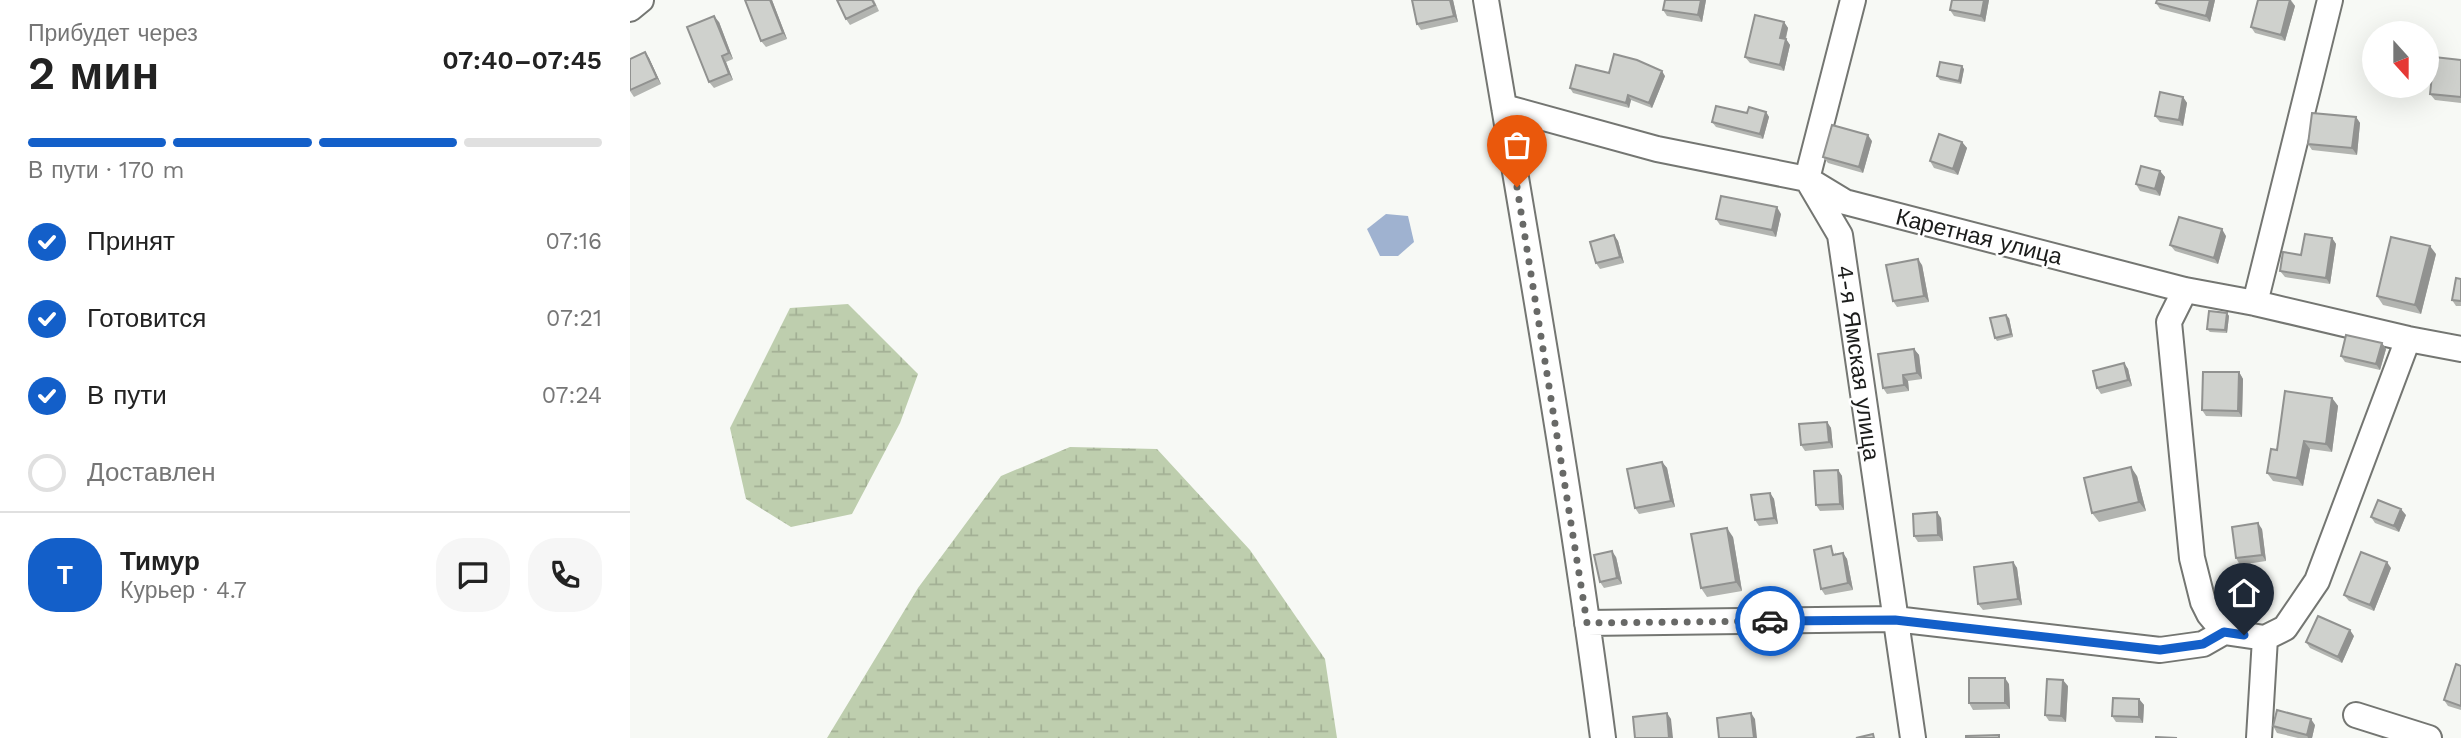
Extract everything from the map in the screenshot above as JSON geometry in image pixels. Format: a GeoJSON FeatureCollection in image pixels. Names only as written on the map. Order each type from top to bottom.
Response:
{"type":"FeatureCollection","features":[{"type":"Feature","properties":{"kind":"street"},"geometry":{"type":"LineString","coordinates":[[630,9],[641,0]]}},
{"type":"Feature","properties":{"kind":"street"},"geometry":{"type":"LineString","coordinates":[[1486,0],[1535,292],[1603,738]]}},
{"type":"Feature","properties":{"kind":"street"},"geometry":{"type":"LineString","coordinates":[[1807,179],[1853,0]]}},
{"type":"Feature","properties":{"kind":"street"},"geometry":{"type":"LineString","coordinates":[[2255,303],[2330,0]]}},
{"type":"Feature","properties":{"kind":"street","name":"Каретная улица"},"geometry":{"type":"LineString","coordinates":[[1504,107],[1657,149],[1807,179],[1844,202],[2185,290],[2461,349]]}},
{"type":"Feature","properties":{"kind":"street","name":"4-я Ямская улица"},"geometry":{"type":"LineString","coordinates":[[1807,179],[1840,235],[1913,738]]}},
{"type":"Feature","properties":{"kind":"street"},"geometry":{"type":"LineString","coordinates":[[2185,290],[2169,322],[2192,558],[2203,602],[2224,632]]}},
{"type":"Feature","properties":{"kind":"street"},"geometry":{"type":"LineString","coordinates":[[1587,623],[1895,620],[2160,650],[2203,644],[2224,632],[2265,638],[2285,628],[2317,581],[2408,339]]}},
{"type":"Feature","properties":{"kind":"street"},"geometry":{"type":"LineString","coordinates":[[2259,738],[2265,638]]}},
{"type":"Feature","properties":{"kind":"street"},"geometry":{"type":"LineString","coordinates":[[2356,715],[2428,738]]}},
{"type":"Feature","properties":{"kind":"green space"},"geometry":{"type":"Polygon","coordinates":[[[848,304],[918,374],[900,423],[852,514],[791,527],[746,499],[730,428],[790,308],[848,304]]]}},
{"type":"Feature","properties":{"kind":"green space"},"geometry":{"type":"Polygon","coordinates":[[[1070,447],[1157,449],[1250,550],[1325,659],[1337,738],[827,738],[918,588],[1001,476],[1070,447]]]}},
{"type":"Feature","properties":{"kind":"water"},"geometry":{"type":"Polygon","coordinates":[[[1386,214],[1408,216],[1414,242],[1398,256],[1380,256],[1367,229],[1386,214]]]}},
{"type":"Feature","properties":{"kind":"building"},"geometry":{"type":"Polygon","coordinates":[[[745,0],[770,0],[783,33],[761,41],[745,0]]]}},
{"type":"Feature","properties":{"kind":"building"},"geometry":{"type":"Polygon","coordinates":[[[837,0],[872,0],[875,5],[846,19],[837,0]]]}},
{"type":"Feature","properties":{"kind":"building"},"geometry":{"type":"Polygon","coordinates":[[[1412,0],[1450,0],[1454,16],[1417,24],[1412,0]]]}},
{"type":"Feature","properties":{"kind":"building"},"geometry":{"type":"Polygon","coordinates":[[[1665,0],[1701,0],[1698,15],[1663,10],[1665,0]]]}},
{"type":"Feature","properties":{"kind":"building"},"geometry":{"type":"Polygon","coordinates":[[[1952,0],[1984,0],[1981,16],[1950,10],[1952,0]]]}},
{"type":"Feature","properties":{"kind":"building"},"geometry":{"type":"Polygon","coordinates":[[[2157,0],[2210,0],[2206,16],[2156,3],[2157,0]]]}},
{"type":"Feature","properties":{"kind":"building"},"geometry":{"type":"Polygon","coordinates":[[[2258,0],[2290,0],[2281,35],[2251,27],[2258,0]]]}},
{"type":"Feature","properties":{"kind":"building"},"geometry":{"type":"Polygon","coordinates":[[[1755,15],[1784,22],[1780,38],[1786,39],[1780,65],[1745,57],[1755,15]]]}},
{"type":"Feature","properties":{"kind":"building"},"geometry":{"type":"Polygon","coordinates":[[[714,16],[729,53],[722,56],[729,74],[709,82],[687,27],[714,16]]]}},
{"type":"Feature","properties":{"kind":"building"},"geometry":{"type":"Polygon","coordinates":[[[645,52],[657,78],[630,90],[630,59],[645,52]]]}},
{"type":"Feature","properties":{"kind":"building"},"geometry":{"type":"Polygon","coordinates":[[[1614,54],[1662,71],[1649,103],[1628,95],[1626,103],[1570,88],[1576,65],[1609,73],[1614,54]]]}},
{"type":"Feature","properties":{"kind":"building"},"geometry":{"type":"Polygon","coordinates":[[[2440,58],[2461,60],[2461,97],[2440,95],[2440,58]]]}},
{"type":"Feature","properties":{"kind":"building"},"geometry":{"type":"Polygon","coordinates":[[[1940,62],[1962,66],[1959,81],[1937,76],[1940,62]]]}},
{"type":"Feature","properties":{"kind":"building"},"geometry":{"type":"Polygon","coordinates":[[[2160,92],[2183,97],[2179,120],[2155,116],[2160,92]]]}},
{"type":"Feature","properties":{"kind":"building"},"geometry":{"type":"Polygon","coordinates":[[[1716,106],[1747,113],[1749,107],[1766,112],[1760,134],[1712,122],[1716,106]]]}},
{"type":"Feature","properties":{"kind":"building"},"geometry":{"type":"Polygon","coordinates":[[[2312,113],[2356,117],[2352,148],[2308,144],[2312,113]]]}},
{"type":"Feature","properties":{"kind":"building"},"geometry":{"type":"Polygon","coordinates":[[[1832,125],[1868,135],[1859,167],[1823,157],[1832,125]]]}},
{"type":"Feature","properties":{"kind":"building"},"geometry":{"type":"Polygon","coordinates":[[[1939,134],[1962,142],[1953,169],[1930,161],[1939,134]]]}},
{"type":"Feature","properties":{"kind":"building"},"geometry":{"type":"Polygon","coordinates":[[[2141,166],[2160,171],[2155,189],[2136,184],[2141,166]]]}},
{"type":"Feature","properties":{"kind":"building"},"geometry":{"type":"Polygon","coordinates":[[[1721,196],[1777,207],[1772,230],[1716,219],[1721,196]]]}},
{"type":"Feature","properties":{"kind":"building"},"geometry":{"type":"Polygon","coordinates":[[[2179,217],[2222,229],[2214,258],[2170,245],[2179,217]]]}},
{"type":"Feature","properties":{"kind":"building"},"geometry":{"type":"Polygon","coordinates":[[[2305,234],[2332,238],[2326,278],[2280,271],[2283,252],[2301,255],[2305,234]]]}},
{"type":"Feature","properties":{"kind":"building"},"geometry":{"type":"Polygon","coordinates":[[[1614,235],[1620,257],[1596,263],[1590,242],[1614,235]]]}},
{"type":"Feature","properties":{"kind":"building"},"geometry":{"type":"Polygon","coordinates":[[[2391,237],[2430,246],[2415,305],[2377,296],[2391,237]]]}},
{"type":"Feature","properties":{"kind":"building"},"geometry":{"type":"Polygon","coordinates":[[[1918,259],[1924,296],[1893,301],[1886,265],[1918,259]]]}},
{"type":"Feature","properties":{"kind":"building"},"geometry":{"type":"Polygon","coordinates":[[[2456,278],[2461,279],[2461,301],[2452,300],[2456,278]]]}},
{"type":"Feature","properties":{"kind":"building"},"geometry":{"type":"Polygon","coordinates":[[[2209,311],[2227,313],[2225,330],[2207,329],[2209,311]]]}},
{"type":"Feature","properties":{"kind":"building"},"geometry":{"type":"Polygon","coordinates":[[[2006,315],[2011,334],[1995,338],[1990,318],[2006,315]]]}},
{"type":"Feature","properties":{"kind":"building"},"geometry":{"type":"Polygon","coordinates":[[[2346,335],[2382,343],[2376,364],[2341,356],[2346,335]]]}},
{"type":"Feature","properties":{"kind":"building"},"geometry":{"type":"Polygon","coordinates":[[[1914,349],[1917,373],[1903,375],[1904,385],[1883,388],[1878,354],[1914,349]]]}},
{"type":"Feature","properties":{"kind":"building"},"geometry":{"type":"Polygon","coordinates":[[[2124,363],[2128,380],[2097,388],[2093,371],[2124,363]]]}},
{"type":"Feature","properties":{"kind":"building"},"geometry":{"type":"Polygon","coordinates":[[[2203,372],[2239,372],[2238,411],[2202,410],[2203,372]]]}},
{"type":"Feature","properties":{"kind":"building"},"geometry":{"type":"Polygon","coordinates":[[[2285,391],[2332,398],[2326,444],[2304,441],[2297,478],[2267,473],[2271,449],[2277,450],[2285,391]]]}},
{"type":"Feature","properties":{"kind":"building"},"geometry":{"type":"Polygon","coordinates":[[[1827,422],[1829,442],[1801,445],[1799,424],[1827,422]]]}},
{"type":"Feature","properties":{"kind":"building"},"geometry":{"type":"Polygon","coordinates":[[[1662,462],[1671,501],[1635,508],[1627,469],[1662,462]]]}},
{"type":"Feature","properties":{"kind":"building"},"geometry":{"type":"Polygon","coordinates":[[[2131,467],[2139,502],[2092,513],[2084,478],[2131,467]]]}},
{"type":"Feature","properties":{"kind":"building"},"geometry":{"type":"Polygon","coordinates":[[[1838,470],[1840,504],[1816,505],[1814,471],[1838,470]]]}},
{"type":"Feature","properties":{"kind":"building"},"geometry":{"type":"Polygon","coordinates":[[[1770,493],[1774,518],[1755,520],[1751,495],[1770,493]]]}},
{"type":"Feature","properties":{"kind":"building"},"geometry":{"type":"Polygon","coordinates":[[[2378,500],[2401,509],[2394,526],[2371,517],[2378,500]]]}},
{"type":"Feature","properties":{"kind":"building"},"geometry":{"type":"Polygon","coordinates":[[[1937,512],[1938,535],[1914,536],[1913,514],[1937,512]]]}},
{"type":"Feature","properties":{"kind":"building"},"geometry":{"type":"Polygon","coordinates":[[[2258,523],[2262,555],[2236,558],[2232,527],[2258,523]]]}},
{"type":"Feature","properties":{"kind":"building"},"geometry":{"type":"Polygon","coordinates":[[[1727,528],[1736,582],[1701,588],[1691,534],[1727,528]]]}},
{"type":"Feature","properties":{"kind":"building"},"geometry":{"type":"Polygon","coordinates":[[[1831,546],[1833,555],[1843,553],[1848,583],[1821,589],[1814,550],[1831,546]]]}},
{"type":"Feature","properties":{"kind":"building"},"geometry":{"type":"Polygon","coordinates":[[[1612,551],[1617,578],[1600,582],[1594,555],[1612,551]]]}},
{"type":"Feature","properties":{"kind":"building"},"geometry":{"type":"Polygon","coordinates":[[[2361,552],[2387,562],[2370,605],[2344,595],[2361,552]]]}},
{"type":"Feature","properties":{"kind":"building"},"geometry":{"type":"Polygon","coordinates":[[[2013,562],[2018,599],[1978,604],[1974,567],[2013,562]]]}},
{"type":"Feature","properties":{"kind":"building"},"geometry":{"type":"Polygon","coordinates":[[[2318,616],[2350,630],[2338,657],[2306,642],[2318,616]]]}},
{"type":"Feature","properties":{"kind":"building"},"geometry":{"type":"Polygon","coordinates":[[[2456,664],[2461,666],[2461,706],[2444,700],[2456,664]]]}},
{"type":"Feature","properties":{"kind":"building"},"geometry":{"type":"Polygon","coordinates":[[[1969,678],[2005,678],[2005,703],[1969,703],[1969,678]]]}},
{"type":"Feature","properties":{"kind":"building"},"geometry":{"type":"Polygon","coordinates":[[[2047,679],[2063,680],[2061,716],[2045,715],[2047,679]]]}},
{"type":"Feature","properties":{"kind":"building"},"geometry":{"type":"Polygon","coordinates":[[[2113,698],[2139,699],[2139,717],[2112,716],[2113,698]]]}},
{"type":"Feature","properties":{"kind":"building"},"geometry":{"type":"Polygon","coordinates":[[[2277,710],[2311,719],[2307,735],[2273,726],[2277,710]]]}},
{"type":"Feature","properties":{"kind":"building"},"geometry":{"type":"Polygon","coordinates":[[[1667,713],[1669,738],[1635,738],[1633,717],[1667,713]]]}},
{"type":"Feature","properties":{"kind":"building"},"geometry":{"type":"Polygon","coordinates":[[[1751,713],[1754,738],[1719,738],[1717,718],[1751,713]]]}},
{"type":"Feature","properties":{"kind":"building"},"geometry":{"type":"Polygon","coordinates":[[[1873,734],[1874,738],[1856,738],[1873,734]]]}},
{"type":"Feature","properties":{"kind":"building"},"geometry":{"type":"Polygon","coordinates":[[[1999,735],[1999,738],[1966,738],[1966,736],[1999,735]]]}},
{"type":"Feature","properties":{"kind":"way so far"},"geometry":{"type":"LineString","coordinates":[[1517,187],[1587,623],[1770,621]]}},
{"type":"Feature","properties":{"kind":"route"},"geometry":{"type":"LineString","coordinates":[[1770,621],[1895,620],[2160,650],[2203,644],[2224,632],[2244,635]]}}]}
